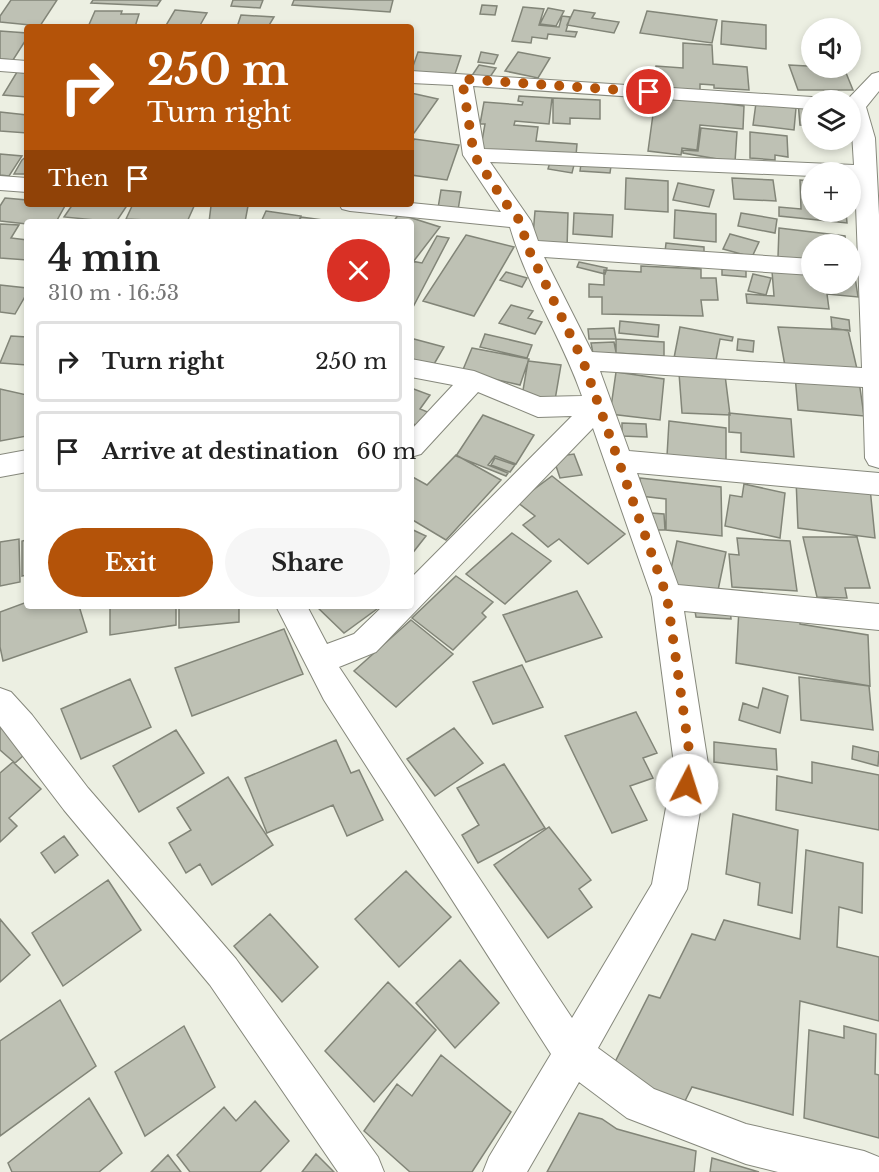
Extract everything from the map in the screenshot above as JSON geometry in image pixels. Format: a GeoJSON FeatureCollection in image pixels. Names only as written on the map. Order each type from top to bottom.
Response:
{"type":"FeatureCollection","features":[{"type":"Feature","properties":{"kind":"street"},"geometry":{"type":"LineString","coordinates":[[0,65],[24,67]]}},
{"type":"Feature","properties":{"kind":"street"},"geometry":{"type":"LineString","coordinates":[[414,77],[801,102]]}},
{"type":"Feature","properties":{"kind":"street"},"geometry":{"type":"LineString","coordinates":[[861,97],[879,78]]}},
{"type":"Feature","properties":{"kind":"street"},"geometry":{"type":"LineString","coordinates":[[462,79],[474,155],[524,234],[583,361],[667,597],[691,764],[669,889],[504,1172]]}},
{"type":"Feature","properties":{"kind":"street"},"geometry":{"type":"LineString","coordinates":[[861,129],[864,138],[866,172],[861,254]]}},
{"type":"Feature","properties":{"kind":"street"},"geometry":{"type":"LineString","coordinates":[[474,155],[866,172]]}},
{"type":"Feature","properties":{"kind":"street"},"geometry":{"type":"LineString","coordinates":[[0,183],[24,185]]}},
{"type":"Feature","properties":{"kind":"street"},"geometry":{"type":"LineString","coordinates":[[359,210],[524,234],[801,266]]}},
{"type":"Feature","properties":{"kind":"street"},"geometry":{"type":"LineString","coordinates":[[861,277],[875,378],[879,458]]}},
{"type":"Feature","properties":{"kind":"street"},"geometry":{"type":"LineString","coordinates":[[583,361],[875,378]]}},
{"type":"Feature","properties":{"kind":"street"},"geometry":{"type":"LineString","coordinates":[[414,369],[474,380],[538,407],[598,405]]}},
{"type":"Feature","properties":{"kind":"street"},"geometry":{"type":"LineString","coordinates":[[414,444],[474,380]]}},
{"type":"Feature","properties":{"kind":"street"},"geometry":{"type":"LineString","coordinates":[[414,595],[598,405]]}},
{"type":"Feature","properties":{"kind":"street"},"geometry":{"type":"LineString","coordinates":[[619,461],[879,484]]}},
{"type":"Feature","properties":{"kind":"street"},"geometry":{"type":"LineString","coordinates":[[0,466],[24,462]]}},
{"type":"Feature","properties":{"kind":"street"},"geometry":{"type":"LineString","coordinates":[[667,597],[879,617]]}},
{"type":"Feature","properties":{"kind":"street"},"geometry":{"type":"LineString","coordinates":[[293,609],[335,690],[573,1053],[641,1104],[746,1144],[864,1172]]}},
{"type":"Feature","properties":{"kind":"street"},"geometry":{"type":"LineString","coordinates":[[320,662],[365,644],[400,609]]}},
{"type":"Feature","properties":{"kind":"street"},"geometry":{"type":"LineString","coordinates":[[0,702],[76,799],[223,972],[363,1172]]}},
{"type":"Feature","properties":{"kind":"building"},"geometry":{"type":"Polygon","coordinates":[[[11,0],[57,0],[41,24],[0,22],[0,16],[11,0]]]}},
{"type":"Feature","properties":{"kind":"building"},"geometry":{"type":"Polygon","coordinates":[[[93,0],[161,0],[157,6],[91,3],[93,0]]]}},
{"type":"Feature","properties":{"kind":"building"},"geometry":{"type":"Polygon","coordinates":[[[233,0],[263,0],[260,8],[231,6],[233,0]]]}},
{"type":"Feature","properties":{"kind":"building"},"geometry":{"type":"Polygon","coordinates":[[[294,0],[393,0],[390,12],[292,5],[294,0]]]}},
{"type":"Feature","properties":{"kind":"building"},"geometry":{"type":"Polygon","coordinates":[[[482,5],[497,6],[495,15],[480,14],[482,5]]]}},
{"type":"Feature","properties":{"kind":"building"},"geometry":{"type":"Polygon","coordinates":[[[523,7],[544,9],[539,25],[559,27],[562,16],[570,17],[566,31],[577,32],[575,37],[548,34],[547,39],[532,37],[531,43],[512,41],[523,7]]]}},
{"type":"Feature","properties":{"kind":"building"},"geometry":{"type":"Polygon","coordinates":[[[548,8],[564,11],[556,26],[540,24],[548,8]]]}},
{"type":"Feature","properties":{"kind":"building"},"geometry":{"type":"Polygon","coordinates":[[[175,10],[207,13],[201,24],[167,24],[175,10]]]}},
{"type":"Feature","properties":{"kind":"building"},"geometry":{"type":"Polygon","coordinates":[[[574,10],[595,13],[592,18],[619,22],[614,33],[567,25],[574,10]]]}},
{"type":"Feature","properties":{"kind":"building"},"geometry":{"type":"Polygon","coordinates":[[[95,11],[122,11],[121,14],[139,14],[136,24],[89,24],[95,11]]]}},
{"type":"Feature","properties":{"kind":"building"},"geometry":{"type":"Polygon","coordinates":[[[647,11],[717,20],[712,43],[640,33],[647,11]]]}},
{"type":"Feature","properties":{"kind":"building"},"geometry":{"type":"Polygon","coordinates":[[[241,15],[274,17],[270,24],[238,24],[241,15]]]}},
{"type":"Feature","properties":{"kind":"building"},"geometry":{"type":"Polygon","coordinates":[[[722,21],[766,25],[766,49],[721,44],[722,21]]]}},
{"type":"Feature","properties":{"kind":"building"},"geometry":{"type":"Polygon","coordinates":[[[0,31],[24,33],[24,43],[13,60],[0,59],[0,31]]]}},
{"type":"Feature","properties":{"kind":"building"},"geometry":{"type":"Polygon","coordinates":[[[683,43],[712,45],[713,64],[747,67],[749,90],[714,88],[714,85],[700,84],[700,91],[640,87],[640,82],[655,83],[656,66],[683,68],[683,43]]]}},
{"type":"Feature","properties":{"kind":"building"},"geometry":{"type":"Polygon","coordinates":[[[418,52],[461,56],[454,77],[414,72],[418,52]]]}},
{"type":"Feature","properties":{"kind":"building"},"geometry":{"type":"Polygon","coordinates":[[[481,52],[498,55],[494,64],[478,62],[481,52]]]}},
{"type":"Feature","properties":{"kind":"building"},"geometry":{"type":"Polygon","coordinates":[[[518,52],[550,58],[538,78],[505,71],[518,52]]]}},
{"type":"Feature","properties":{"kind":"building"},"geometry":{"type":"Polygon","coordinates":[[[479,65],[496,68],[488,80],[471,77],[479,65]]]}},
{"type":"Feature","properties":{"kind":"building"},"geometry":{"type":"Polygon","coordinates":[[[789,65],[801,66],[801,78],[848,78],[853,90],[801,90],[798,90],[789,65]]]}},
{"type":"Feature","properties":{"kind":"building"},"geometry":{"type":"Polygon","coordinates":[[[17,72],[24,73],[24,97],[3,95],[17,72]]]}},
{"type":"Feature","properties":{"kind":"building"},"geometry":{"type":"Polygon","coordinates":[[[414,94],[438,99],[414,133],[414,94]]]}},
{"type":"Feature","properties":{"kind":"building"},"geometry":{"type":"Polygon","coordinates":[[[519,96],[552,98],[549,124],[515,121],[514,125],[538,127],[536,141],[577,144],[576,156],[480,152],[485,124],[480,124],[484,102],[522,105],[523,102],[518,101],[519,96]]]}},
{"type":"Feature","properties":{"kind":"building"},"geometry":{"type":"Polygon","coordinates":[[[664,96],[744,106],[743,129],[700,125],[697,150],[682,148],[681,155],[648,151],[654,107],[663,108],[664,96]]]}},
{"type":"Feature","properties":{"kind":"building"},"geometry":{"type":"Polygon","coordinates":[[[553,98],[600,100],[600,119],[570,118],[570,124],[553,123],[553,98]]]}},
{"type":"Feature","properties":{"kind":"building"},"geometry":{"type":"Polygon","coordinates":[[[798,102],[801,102],[800,125],[798,102]]]}},
{"type":"Feature","properties":{"kind":"building"},"geometry":{"type":"Polygon","coordinates":[[[756,103],[796,108],[794,130],[753,125],[756,103]]]}},
{"type":"Feature","properties":{"kind":"building"},"geometry":{"type":"Polygon","coordinates":[[[0,112],[24,115],[24,133],[0,131],[0,112]]]}},
{"type":"Feature","properties":{"kind":"building"},"geometry":{"type":"Polygon","coordinates":[[[701,128],[737,132],[735,162],[683,153],[683,150],[698,151],[701,128]]]}},
{"type":"Feature","properties":{"kind":"building"},"geometry":{"type":"Polygon","coordinates":[[[750,132],[787,136],[788,157],[775,155],[775,160],[750,158],[750,132]]]}},
{"type":"Feature","properties":{"kind":"building"},"geometry":{"type":"Polygon","coordinates":[[[414,139],[459,145],[447,180],[414,175],[414,139]]]}},
{"type":"Feature","properties":{"kind":"building"},"geometry":{"type":"Polygon","coordinates":[[[0,154],[22,156],[9,176],[0,175],[0,154]]]}},
{"type":"Feature","properties":{"kind":"building"},"geometry":{"type":"Polygon","coordinates":[[[24,158],[24,174],[14,174],[24,158]]]}},
{"type":"Feature","properties":{"kind":"building"},"geometry":{"type":"Polygon","coordinates":[[[550,162],[574,165],[572,173],[548,169],[550,162]]]}},
{"type":"Feature","properties":{"kind":"building"},"geometry":{"type":"Polygon","coordinates":[[[581,164],[611,166],[610,173],[580,171],[581,164]]]}},
{"type":"Feature","properties":{"kind":"building"},"geometry":{"type":"Polygon","coordinates":[[[626,178],[668,181],[668,212],[625,209],[626,178]]]}},
{"type":"Feature","properties":{"kind":"building"},"geometry":{"type":"Polygon","coordinates":[[[732,178],[773,180],[776,201],[734,199],[732,178]]]}},
{"type":"Feature","properties":{"kind":"building"},"geometry":{"type":"Polygon","coordinates":[[[678,183],[714,190],[709,207],[673,200],[678,183]]]}},
{"type":"Feature","properties":{"kind":"building"},"geometry":{"type":"Polygon","coordinates":[[[441,190],[461,192],[458,210],[438,208],[441,190]]]}},
{"type":"Feature","properties":{"kind":"building"},"geometry":{"type":"Polygon","coordinates":[[[5,198],[24,200],[24,207],[64,207],[58,219],[24,219],[24,224],[0,221],[0,206],[5,198]]]}},
{"type":"Feature","properties":{"kind":"building"},"geometry":{"type":"Polygon","coordinates":[[[71,207],[126,207],[118,219],[64,217],[71,207]]]}},
{"type":"Feature","properties":{"kind":"building"},"geometry":{"type":"Polygon","coordinates":[[[132,207],[194,207],[188,219],[126,219],[132,207]]]}},
{"type":"Feature","properties":{"kind":"building"},"geometry":{"type":"Polygon","coordinates":[[[211,207],[248,207],[246,219],[209,219],[211,207]]]}},
{"type":"Feature","properties":{"kind":"building"},"geometry":{"type":"Polygon","coordinates":[[[779,207],[801,209],[801,218],[779,216],[779,207]]]}},
{"type":"Feature","properties":{"kind":"building"},"geometry":{"type":"Polygon","coordinates":[[[675,210],[716,214],[716,242],[674,238],[675,210]]]}},
{"type":"Feature","properties":{"kind":"building"},"geometry":{"type":"Polygon","coordinates":[[[266,211],[301,216],[300,219],[262,219],[266,211]]]}},
{"type":"Feature","properties":{"kind":"building"},"geometry":{"type":"Polygon","coordinates":[[[535,211],[568,213],[567,249],[532,247],[535,211]]]}},
{"type":"Feature","properties":{"kind":"building"},"geometry":{"type":"Polygon","coordinates":[[[574,213],[613,215],[612,237],[573,234],[574,213]]]}},
{"type":"Feature","properties":{"kind":"building"},"geometry":{"type":"Polygon","coordinates":[[[741,213],[777,219],[775,233],[738,226],[741,213]]]}},
{"type":"Feature","properties":{"kind":"building"},"geometry":{"type":"Polygon","coordinates":[[[399,214],[440,227],[414,261],[414,219],[395,219],[399,214]]]}},
{"type":"Feature","properties":{"kind":"building"},"geometry":{"type":"Polygon","coordinates":[[[0,224],[19,225],[11,238],[24,240],[24,260],[0,258],[0,224]]]}},
{"type":"Feature","properties":{"kind":"building"},"geometry":{"type":"Polygon","coordinates":[[[779,228],[828,234],[801,234],[801,260],[778,257],[779,228]]]}},
{"type":"Feature","properties":{"kind":"building"},"geometry":{"type":"Polygon","coordinates":[[[730,234],[759,242],[752,257],[723,249],[730,234]]]}},
{"type":"Feature","properties":{"kind":"building"},"geometry":{"type":"Polygon","coordinates":[[[466,235],[514,247],[474,316],[423,301],[466,235]]]}},
{"type":"Feature","properties":{"kind":"building"},"geometry":{"type":"Polygon","coordinates":[[[437,236],[449,238],[414,305],[414,262],[422,263],[437,236]]]}},
{"type":"Feature","properties":{"kind":"building"},"geometry":{"type":"Polygon","coordinates":[[[666,243],[704,247],[704,256],[665,252],[666,243]]]}},
{"type":"Feature","properties":{"kind":"building"},"geometry":{"type":"Polygon","coordinates":[[[579,262],[607,268],[605,274],[577,267],[579,262]]]}},
{"type":"Feature","properties":{"kind":"building"},"geometry":{"type":"Polygon","coordinates":[[[641,266],[701,269],[701,278],[716,278],[718,300],[701,300],[703,316],[602,314],[602,297],[589,297],[589,284],[604,285],[604,270],[641,272],[641,266]]]}},
{"type":"Feature","properties":{"kind":"building"},"geometry":{"type":"Polygon","coordinates":[[[722,268],[746,270],[746,277],[722,275],[722,268]]]}},
{"type":"Feature","properties":{"kind":"building"},"geometry":{"type":"Polygon","coordinates":[[[772,271],[801,273],[801,294],[827,294],[829,309],[747,303],[746,294],[774,296],[772,271]]]}},
{"type":"Feature","properties":{"kind":"building"},"geometry":{"type":"Polygon","coordinates":[[[506,272],[527,278],[522,287],[500,280],[506,272]]]}},
{"type":"Feature","properties":{"kind":"building"},"geometry":{"type":"Polygon","coordinates":[[[753,274],[771,278],[766,295],[748,291],[753,274]]]}},
{"type":"Feature","properties":{"kind":"building"},"geometry":{"type":"Polygon","coordinates":[[[0,285],[24,288],[24,298],[15,314],[0,312],[0,285]]]}},
{"type":"Feature","properties":{"kind":"building"},"geometry":{"type":"Polygon","coordinates":[[[827,294],[858,294],[858,297],[827,294]]]}},
{"type":"Feature","properties":{"kind":"building"},"geometry":{"type":"Polygon","coordinates":[[[511,305],[533,311],[528,318],[542,322],[535,334],[499,323],[511,305]]]}},
{"type":"Feature","properties":{"kind":"building"},"geometry":{"type":"Polygon","coordinates":[[[831,317],[849,320],[850,331],[832,328],[831,317]]]}},
{"type":"Feature","properties":{"kind":"building"},"geometry":{"type":"Polygon","coordinates":[[[620,321],[659,325],[658,337],[619,333],[620,321]]]}},
{"type":"Feature","properties":{"kind":"building"},"geometry":{"type":"Polygon","coordinates":[[[680,327],[733,337],[732,341],[720,339],[715,365],[674,358],[680,327]]]}},
{"type":"Feature","properties":{"kind":"building"},"geometry":{"type":"Polygon","coordinates":[[[778,327],[848,330],[857,369],[785,366],[778,327]]]}},
{"type":"Feature","properties":{"kind":"building"},"geometry":{"type":"Polygon","coordinates":[[[614,328],[616,339],[589,339],[588,329],[614,328]]]}},
{"type":"Feature","properties":{"kind":"building"},"geometry":{"type":"Polygon","coordinates":[[[485,334],[532,345],[527,358],[480,347],[485,334]]]}},
{"type":"Feature","properties":{"kind":"building"},"geometry":{"type":"Polygon","coordinates":[[[11,336],[24,337],[24,365],[0,363],[11,336]]]}},
{"type":"Feature","properties":{"kind":"building"},"geometry":{"type":"Polygon","coordinates":[[[414,339],[444,347],[430,371],[414,366],[414,339]]]}},
{"type":"Feature","properties":{"kind":"building"},"geometry":{"type":"Polygon","coordinates":[[[616,339],[664,342],[664,356],[616,353],[616,339]]]}},
{"type":"Feature","properties":{"kind":"building"},"geometry":{"type":"Polygon","coordinates":[[[738,339],[754,341],[753,352],[737,350],[738,339]]]}},
{"type":"Feature","properties":{"kind":"building"},"geometry":{"type":"Polygon","coordinates":[[[614,342],[617,357],[594,359],[591,343],[614,342]]]}},
{"type":"Feature","properties":{"kind":"building"},"geometry":{"type":"Polygon","coordinates":[[[472,348],[529,359],[520,385],[462,372],[472,348]]]}},
{"type":"Feature","properties":{"kind":"building"},"geometry":{"type":"Polygon","coordinates":[[[528,361],[561,365],[555,400],[522,396],[528,361]]]}},
{"type":"Feature","properties":{"kind":"building"},"geometry":{"type":"Polygon","coordinates":[[[616,372],[664,379],[660,420],[610,414],[616,372]]]}},
{"type":"Feature","properties":{"kind":"building"},"geometry":{"type":"Polygon","coordinates":[[[679,373],[725,375],[730,415],[682,413],[679,373]]]}},
{"type":"Feature","properties":{"kind":"building"},"geometry":{"type":"Polygon","coordinates":[[[795,375],[859,381],[864,416],[798,410],[795,375]]]}},
{"type":"Feature","properties":{"kind":"building"},"geometry":{"type":"Polygon","coordinates":[[[0,389],[24,394],[24,437],[0,441],[0,389]]]}},
{"type":"Feature","properties":{"kind":"building"},"geometry":{"type":"Polygon","coordinates":[[[414,389],[430,395],[420,409],[435,415],[425,429],[414,424],[414,389]]]}},
{"type":"Feature","properties":{"kind":"building"},"geometry":{"type":"Polygon","coordinates":[[[729,413],[791,419],[794,457],[741,452],[741,433],[729,432],[729,413]]]}},
{"type":"Feature","properties":{"kind":"building"},"geometry":{"type":"Polygon","coordinates":[[[483,415],[534,435],[516,464],[495,456],[488,465],[508,473],[506,476],[456,456],[483,415]]]}},
{"type":"Feature","properties":{"kind":"building"},"geometry":{"type":"Polygon","coordinates":[[[669,421],[726,428],[726,463],[667,456],[669,421]]]}},
{"type":"Feature","properties":{"kind":"building"},"geometry":{"type":"Polygon","coordinates":[[[622,423],[646,424],[647,437],[622,436],[622,423]]]}},
{"type":"Feature","properties":{"kind":"building"},"geometry":{"type":"Polygon","coordinates":[[[574,454],[582,475],[560,478],[553,457],[574,454]]]}},
{"type":"Feature","properties":{"kind":"building"},"geometry":{"type":"Polygon","coordinates":[[[456,455],[501,480],[446,540],[414,521],[414,478],[427,485],[456,455]]]}},
{"type":"Feature","properties":{"kind":"building"},"geometry":{"type":"Polygon","coordinates":[[[495,458],[515,465],[510,472],[491,465],[495,458]]]}},
{"type":"Feature","properties":{"kind":"building"},"geometry":{"type":"Polygon","coordinates":[[[552,476],[625,534],[588,564],[559,539],[548,547],[523,525],[535,516],[517,502],[552,476]]]}},
{"type":"Feature","properties":{"kind":"building"},"geometry":{"type":"Polygon","coordinates":[[[640,478],[721,487],[722,536],[666,530],[666,499],[640,496],[640,478]]]}},
{"type":"Feature","properties":{"kind":"building"},"geometry":{"type":"Polygon","coordinates":[[[796,479],[870,488],[875,538],[798,528],[796,479]]]}},
{"type":"Feature","properties":{"kind":"building"},"geometry":{"type":"Polygon","coordinates":[[[744,484],[785,493],[780,538],[725,526],[730,495],[742,497],[744,484]]]}},
{"type":"Feature","properties":{"kind":"building"},"geometry":{"type":"Polygon","coordinates":[[[651,513],[664,514],[665,530],[652,530],[651,513]]]}},
{"type":"Feature","properties":{"kind":"building"},"geometry":{"type":"Polygon","coordinates":[[[414,530],[426,536],[414,551],[414,530]]]}},
{"type":"Feature","properties":{"kind":"building"},"geometry":{"type":"Polygon","coordinates":[[[512,533],[551,561],[505,604],[466,574],[512,533]]]}},
{"type":"Feature","properties":{"kind":"building"},"geometry":{"type":"Polygon","coordinates":[[[803,537],[857,537],[870,588],[845,588],[847,598],[817,597],[803,537]]]}},
{"type":"Feature","properties":{"kind":"building"},"geometry":{"type":"Polygon","coordinates":[[[737,538],[790,541],[797,591],[732,587],[729,554],[739,555],[737,538]]]}},
{"type":"Feature","properties":{"kind":"building"},"geometry":{"type":"Polygon","coordinates":[[[19,539],[20,582],[0,586],[0,542],[19,539]]]}},
{"type":"Feature","properties":{"kind":"building"},"geometry":{"type":"Polygon","coordinates":[[[22,541],[24,541],[24,576],[22,576],[22,541]]]}},
{"type":"Feature","properties":{"kind":"building"},"geometry":{"type":"Polygon","coordinates":[[[677,541],[726,552],[717,595],[668,583],[677,541]]]}},
{"type":"Feature","properties":{"kind":"building"},"geometry":{"type":"Polygon","coordinates":[[[456,576],[493,602],[482,613],[486,617],[453,650],[412,618],[456,576]]]}},
{"type":"Feature","properties":{"kind":"building"},"geometry":{"type":"Polygon","coordinates":[[[577,591],[602,637],[526,662],[503,615],[577,591]]]}},
{"type":"Feature","properties":{"kind":"building"},"geometry":{"type":"Polygon","coordinates":[[[24,603],[24,609],[80,609],[87,632],[3,661],[0,647],[0,612],[24,603]]]}},
{"type":"Feature","properties":{"kind":"building"},"geometry":{"type":"Polygon","coordinates":[[[694,605],[730,607],[731,619],[696,617],[694,605]]]}},
{"type":"Feature","properties":{"kind":"building"},"geometry":{"type":"Polygon","coordinates":[[[110,609],[176,609],[176,625],[110,635],[110,609]]]}},
{"type":"Feature","properties":{"kind":"building"},"geometry":{"type":"Polygon","coordinates":[[[179,609],[239,609],[239,622],[179,628],[179,609]]]}},
{"type":"Feature","properties":{"kind":"building"},"geometry":{"type":"Polygon","coordinates":[[[319,609],[377,609],[344,633],[319,609]]]}},
{"type":"Feature","properties":{"kind":"building"},"geometry":{"type":"Polygon","coordinates":[[[739,609],[800,619],[800,624],[868,635],[870,686],[736,663],[739,609]]]}},
{"type":"Feature","properties":{"kind":"building"},"geometry":{"type":"Polygon","coordinates":[[[411,620],[453,654],[396,707],[354,671],[411,620]]]}},
{"type":"Feature","properties":{"kind":"building"},"geometry":{"type":"Polygon","coordinates":[[[284,629],[303,674],[192,716],[175,668],[284,629]]]}},
{"type":"Feature","properties":{"kind":"building"},"geometry":{"type":"Polygon","coordinates":[[[522,665],[543,707],[493,724],[473,682],[522,665]]]}},
{"type":"Feature","properties":{"kind":"building"},"geometry":{"type":"Polygon","coordinates":[[[799,677],[869,686],[873,730],[801,720],[799,677]]]}},
{"type":"Feature","properties":{"kind":"building"},"geometry":{"type":"Polygon","coordinates":[[[130,679],[151,727],[81,759],[61,709],[130,679]]]}},
{"type":"Feature","properties":{"kind":"building"},"geometry":{"type":"Polygon","coordinates":[[[763,688],[788,696],[780,733],[739,720],[743,703],[758,708],[763,688]]]}},
{"type":"Feature","properties":{"kind":"building"},"geometry":{"type":"Polygon","coordinates":[[[636,712],[657,753],[643,758],[653,778],[630,786],[647,820],[612,833],[565,736],[636,712]]]}},
{"type":"Feature","properties":{"kind":"building"},"geometry":{"type":"Polygon","coordinates":[[[0,720],[33,747],[15,763],[0,750],[0,720]]]}},
{"type":"Feature","properties":{"kind":"building"},"geometry":{"type":"Polygon","coordinates":[[[454,728],[483,763],[435,796],[407,759],[454,728]]]}},
{"type":"Feature","properties":{"kind":"building"},"geometry":{"type":"Polygon","coordinates":[[[176,730],[204,773],[139,812],[113,766],[176,730]]]}},
{"type":"Feature","properties":{"kind":"building"},"geometry":{"type":"Polygon","coordinates":[[[336,740],[351,773],[359,770],[383,820],[347,836],[333,805],[267,833],[245,778],[336,740]]]}},
{"type":"Feature","properties":{"kind":"building"},"geometry":{"type":"Polygon","coordinates":[[[714,742],[776,749],[777,770],[714,762],[714,742]]]}},
{"type":"Feature","properties":{"kind":"building"},"geometry":{"type":"Polygon","coordinates":[[[853,746],[879,752],[878,766],[852,759],[853,746]]]}},
{"type":"Feature","properties":{"kind":"building"},"geometry":{"type":"Polygon","coordinates":[[[13,762],[41,789],[9,818],[17,826],[0,842],[0,773],[13,762]]]}},
{"type":"Feature","properties":{"kind":"building"},"geometry":{"type":"Polygon","coordinates":[[[812,762],[879,775],[879,830],[776,810],[777,776],[812,783],[812,762]]]}},
{"type":"Feature","properties":{"kind":"building"},"geometry":{"type":"Polygon","coordinates":[[[504,764],[545,828],[478,863],[462,835],[479,825],[457,788],[504,764]]]}},
{"type":"Feature","properties":{"kind":"building"},"geometry":{"type":"Polygon","coordinates":[[[228,777],[273,845],[212,885],[200,864],[186,873],[169,843],[191,830],[177,808],[228,777]]]}},
{"type":"Feature","properties":{"kind":"building"},"geometry":{"type":"Polygon","coordinates":[[[733,814],[798,830],[792,913],[758,905],[760,883],[726,874],[733,814]]]}},
{"type":"Feature","properties":{"kind":"building"},"geometry":{"type":"Polygon","coordinates":[[[549,827],[591,880],[579,889],[592,907],[548,938],[494,865],[549,827]]]}},
{"type":"Feature","properties":{"kind":"building"},"geometry":{"type":"Polygon","coordinates":[[[64,836],[78,855],[55,873],[41,853],[64,836]]]}},
{"type":"Feature","properties":{"kind":"building"},"geometry":{"type":"Polygon","coordinates":[[[806,850],[863,863],[862,913],[839,907],[837,947],[879,957],[879,1021],[800,1001],[793,1115],[692,1087],[684,1103],[667,1099],[614,1064],[649,995],[660,998],[692,934],[715,940],[724,920],[800,939],[806,850]]]}},
{"type":"Feature","properties":{"kind":"building"},"geometry":{"type":"Polygon","coordinates":[[[406,871],[451,917],[399,967],[355,919],[406,871]]]}},
{"type":"Feature","properties":{"kind":"building"},"geometry":{"type":"Polygon","coordinates":[[[108,880],[141,930],[63,986],[32,933],[108,880]]]}},
{"type":"Feature","properties":{"kind":"building"},"geometry":{"type":"Polygon","coordinates":[[[270,914],[318,967],[282,1002],[234,946],[270,914]]]}},
{"type":"Feature","properties":{"kind":"building"},"geometry":{"type":"Polygon","coordinates":[[[0,919],[30,955],[0,982],[0,919]]]}},
{"type":"Feature","properties":{"kind":"building"},"geometry":{"type":"Polygon","coordinates":[[[460,960],[499,1003],[455,1048],[416,1003],[460,960]]]}},
{"type":"Feature","properties":{"kind":"building"},"geometry":{"type":"Polygon","coordinates":[[[388,982],[436,1030],[374,1102],[325,1051],[388,982]]]}},
{"type":"Feature","properties":{"kind":"building"},"geometry":{"type":"Polygon","coordinates":[[[60,1000],[96,1066],[0,1136],[0,1041],[60,1000]]]}},
{"type":"Feature","properties":{"kind":"building"},"geometry":{"type":"Polygon","coordinates":[[[184,1026],[215,1087],[145,1136],[115,1072],[184,1026]]]}},
{"type":"Feature","properties":{"kind":"building"},"geometry":{"type":"Polygon","coordinates":[[[844,1026],[876,1034],[875,1074],[879,1075],[879,1138],[804,1118],[809,1030],[844,1038],[844,1026]]]}},
{"type":"Feature","properties":{"kind":"building"},"geometry":{"type":"Polygon","coordinates":[[[441,1055],[511,1112],[472,1172],[410,1172],[364,1131],[397,1084],[412,1096],[441,1055]]]}},
{"type":"Feature","properties":{"kind":"building"},"geometry":{"type":"Polygon","coordinates":[[[89,1098],[122,1153],[99,1172],[12,1172],[8,1163],[89,1098]]]}},
{"type":"Feature","properties":{"kind":"building"},"geometry":{"type":"Polygon","coordinates":[[[255,1101],[289,1141],[260,1172],[190,1172],[177,1155],[224,1107],[236,1121],[255,1101]]]}},
{"type":"Feature","properties":{"kind":"building"},"geometry":{"type":"Polygon","coordinates":[[[579,1113],[602,1119],[617,1129],[696,1151],[694,1172],[547,1172],[579,1113]]]}},
{"type":"Feature","properties":{"kind":"building"},"geometry":{"type":"Polygon","coordinates":[[[316,1154],[334,1172],[302,1172],[316,1154]]]}},
{"type":"Feature","properties":{"kind":"building"},"geometry":{"type":"Polygon","coordinates":[[[168,1155],[181,1172],[151,1172],[168,1155]]]}},
{"type":"Feature","properties":{"kind":"building"},"geometry":{"type":"Polygon","coordinates":[[[712,1158],[759,1172],[710,1172],[712,1158]]]}},
{"type":"Feature","properties":{"kind":"route"},"geometry":{"type":"LineString","coordinates":[[649,92],[462,79],[474,155],[520,221],[528,248],[583,361],[667,597],[691,764],[687,785]]}}]}
